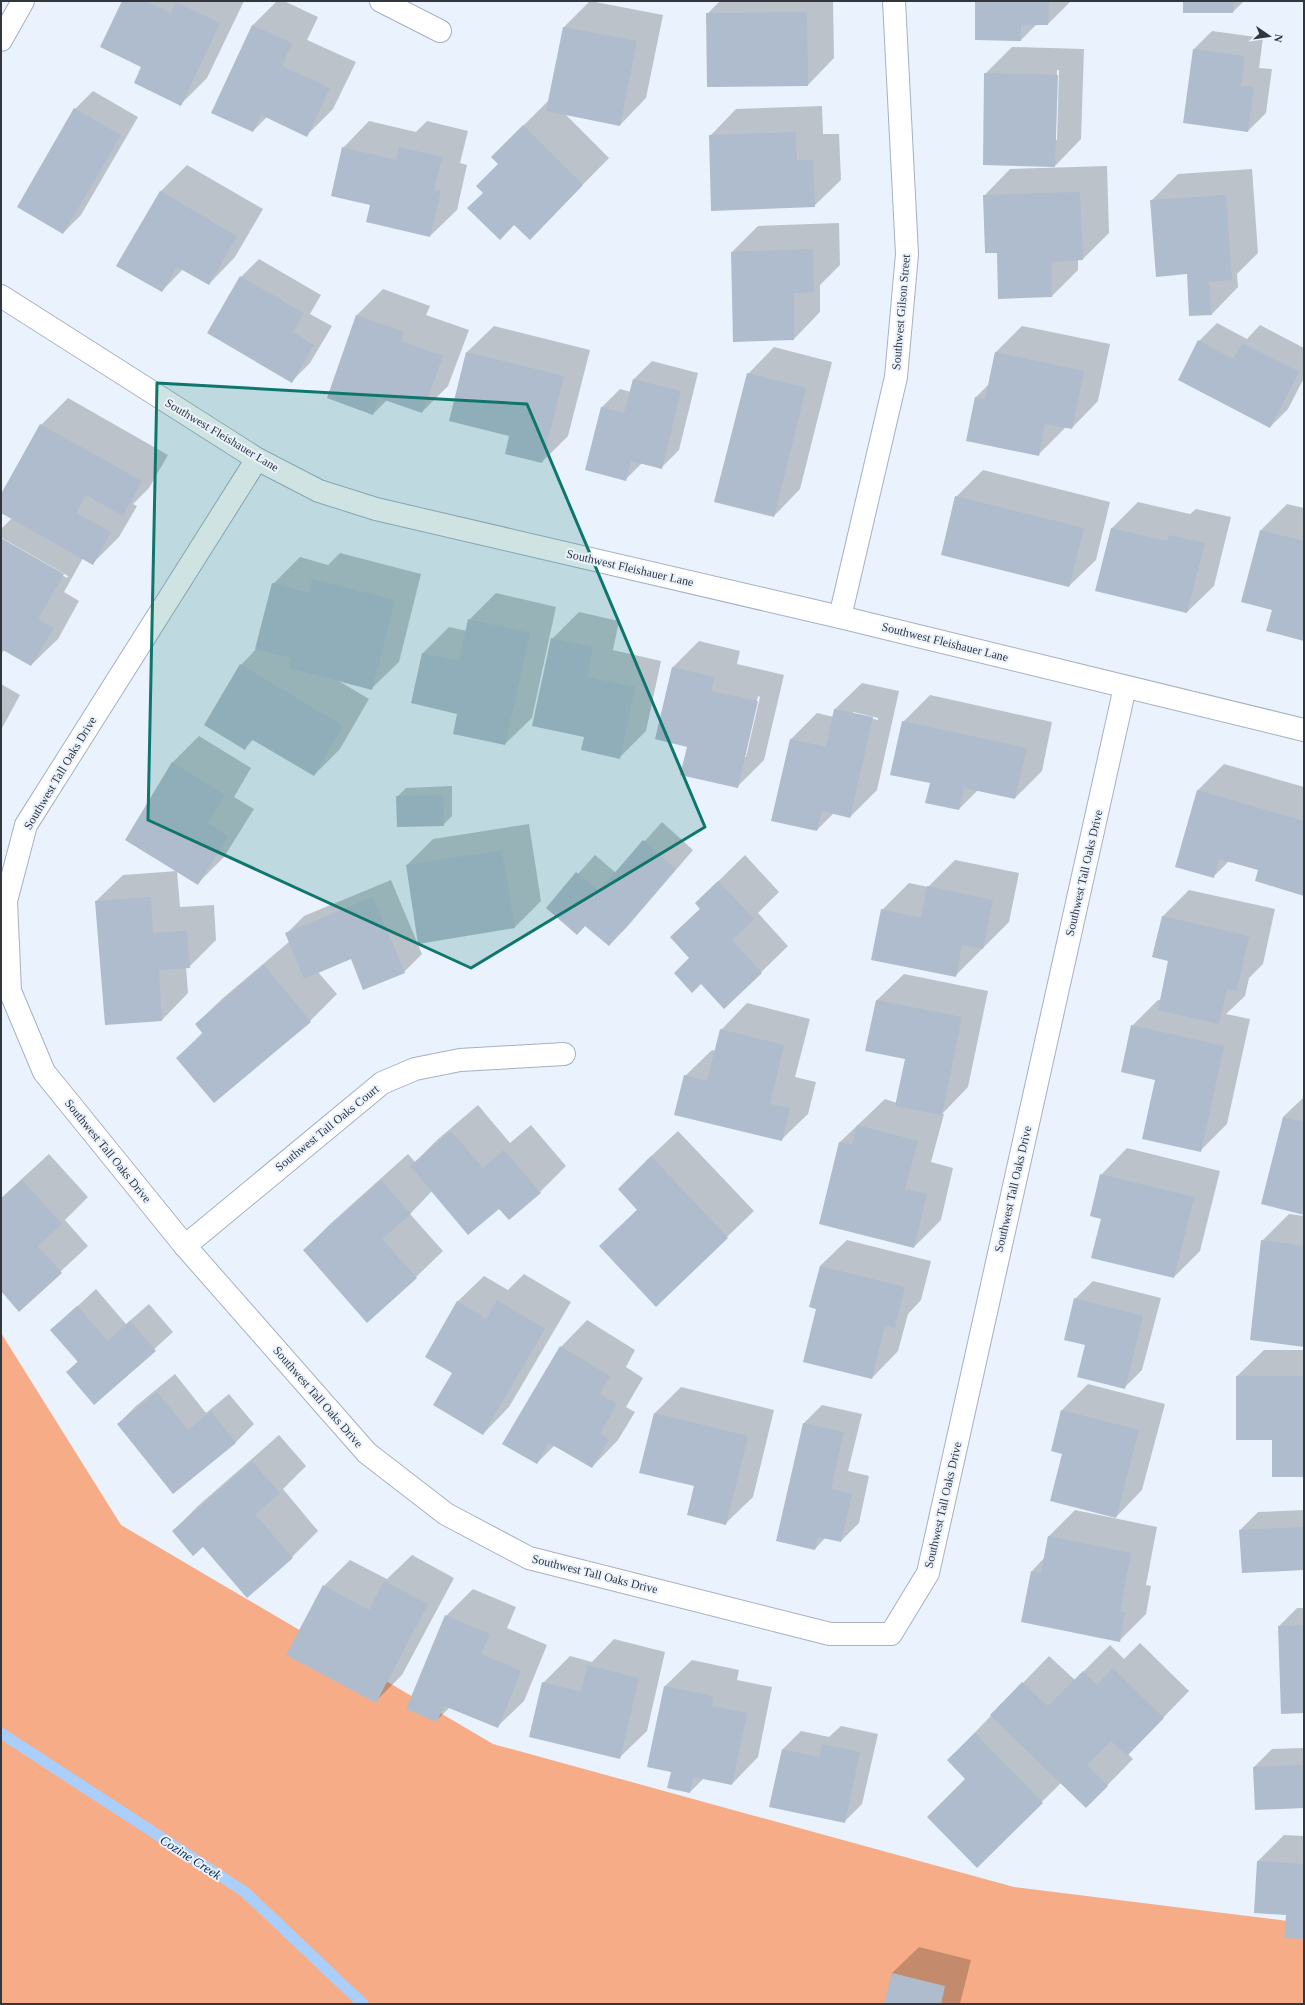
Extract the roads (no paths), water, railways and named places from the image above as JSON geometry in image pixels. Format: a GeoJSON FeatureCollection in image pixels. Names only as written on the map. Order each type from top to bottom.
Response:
{"type":"FeatureCollection","features":[{"type":"Feature","properties":{"kind":"street"},"geometry":{"type":"LineString","coordinates":[[1,40],[23,1]]}},
{"type":"Feature","properties":{"kind":"street"},"geometry":{"type":"LineString","coordinates":[[381,1],[440,32]]}},
{"type":"Feature","properties":{"kind":"street","name":"Southwest Gilson Street"},"geometry":{"type":"LineString","coordinates":[[840,617],[896,376],[907,254],[894,1]]}},
{"type":"Feature","properties":{"kind":"street","name":"Southwest Fleishauer Lane"},"geometry":{"type":"LineString","coordinates":[[1,296],[257,459],[319,491],[376,509],[840,617],[1304,730]]}},
{"type":"Feature","properties":{"kind":"street","name":"Southwest Tall Oaks Drive"},"geometry":{"type":"LineString","coordinates":[[257,459],[26,825],[6,901],[10,991],[44,1072],[185,1246],[367,1453],[446,1514],[529,1558],[830,1634],[892,1634],[928,1573],[1125,687]]}},
{"type":"Feature","properties":{"kind":"street","name":"Southwest Tall Oaks Court"},"geometry":{"type":"LineString","coordinates":[[185,1246],[382,1083],[415,1069],[460,1060],[564,1054]]}},
{"type":"Feature","properties":{"kind":"waterway","name":"Cozine Creek"},"geometry":{"type":"LineString","coordinates":[[1,1733],[245,1892],[363,2004]]}}]}
